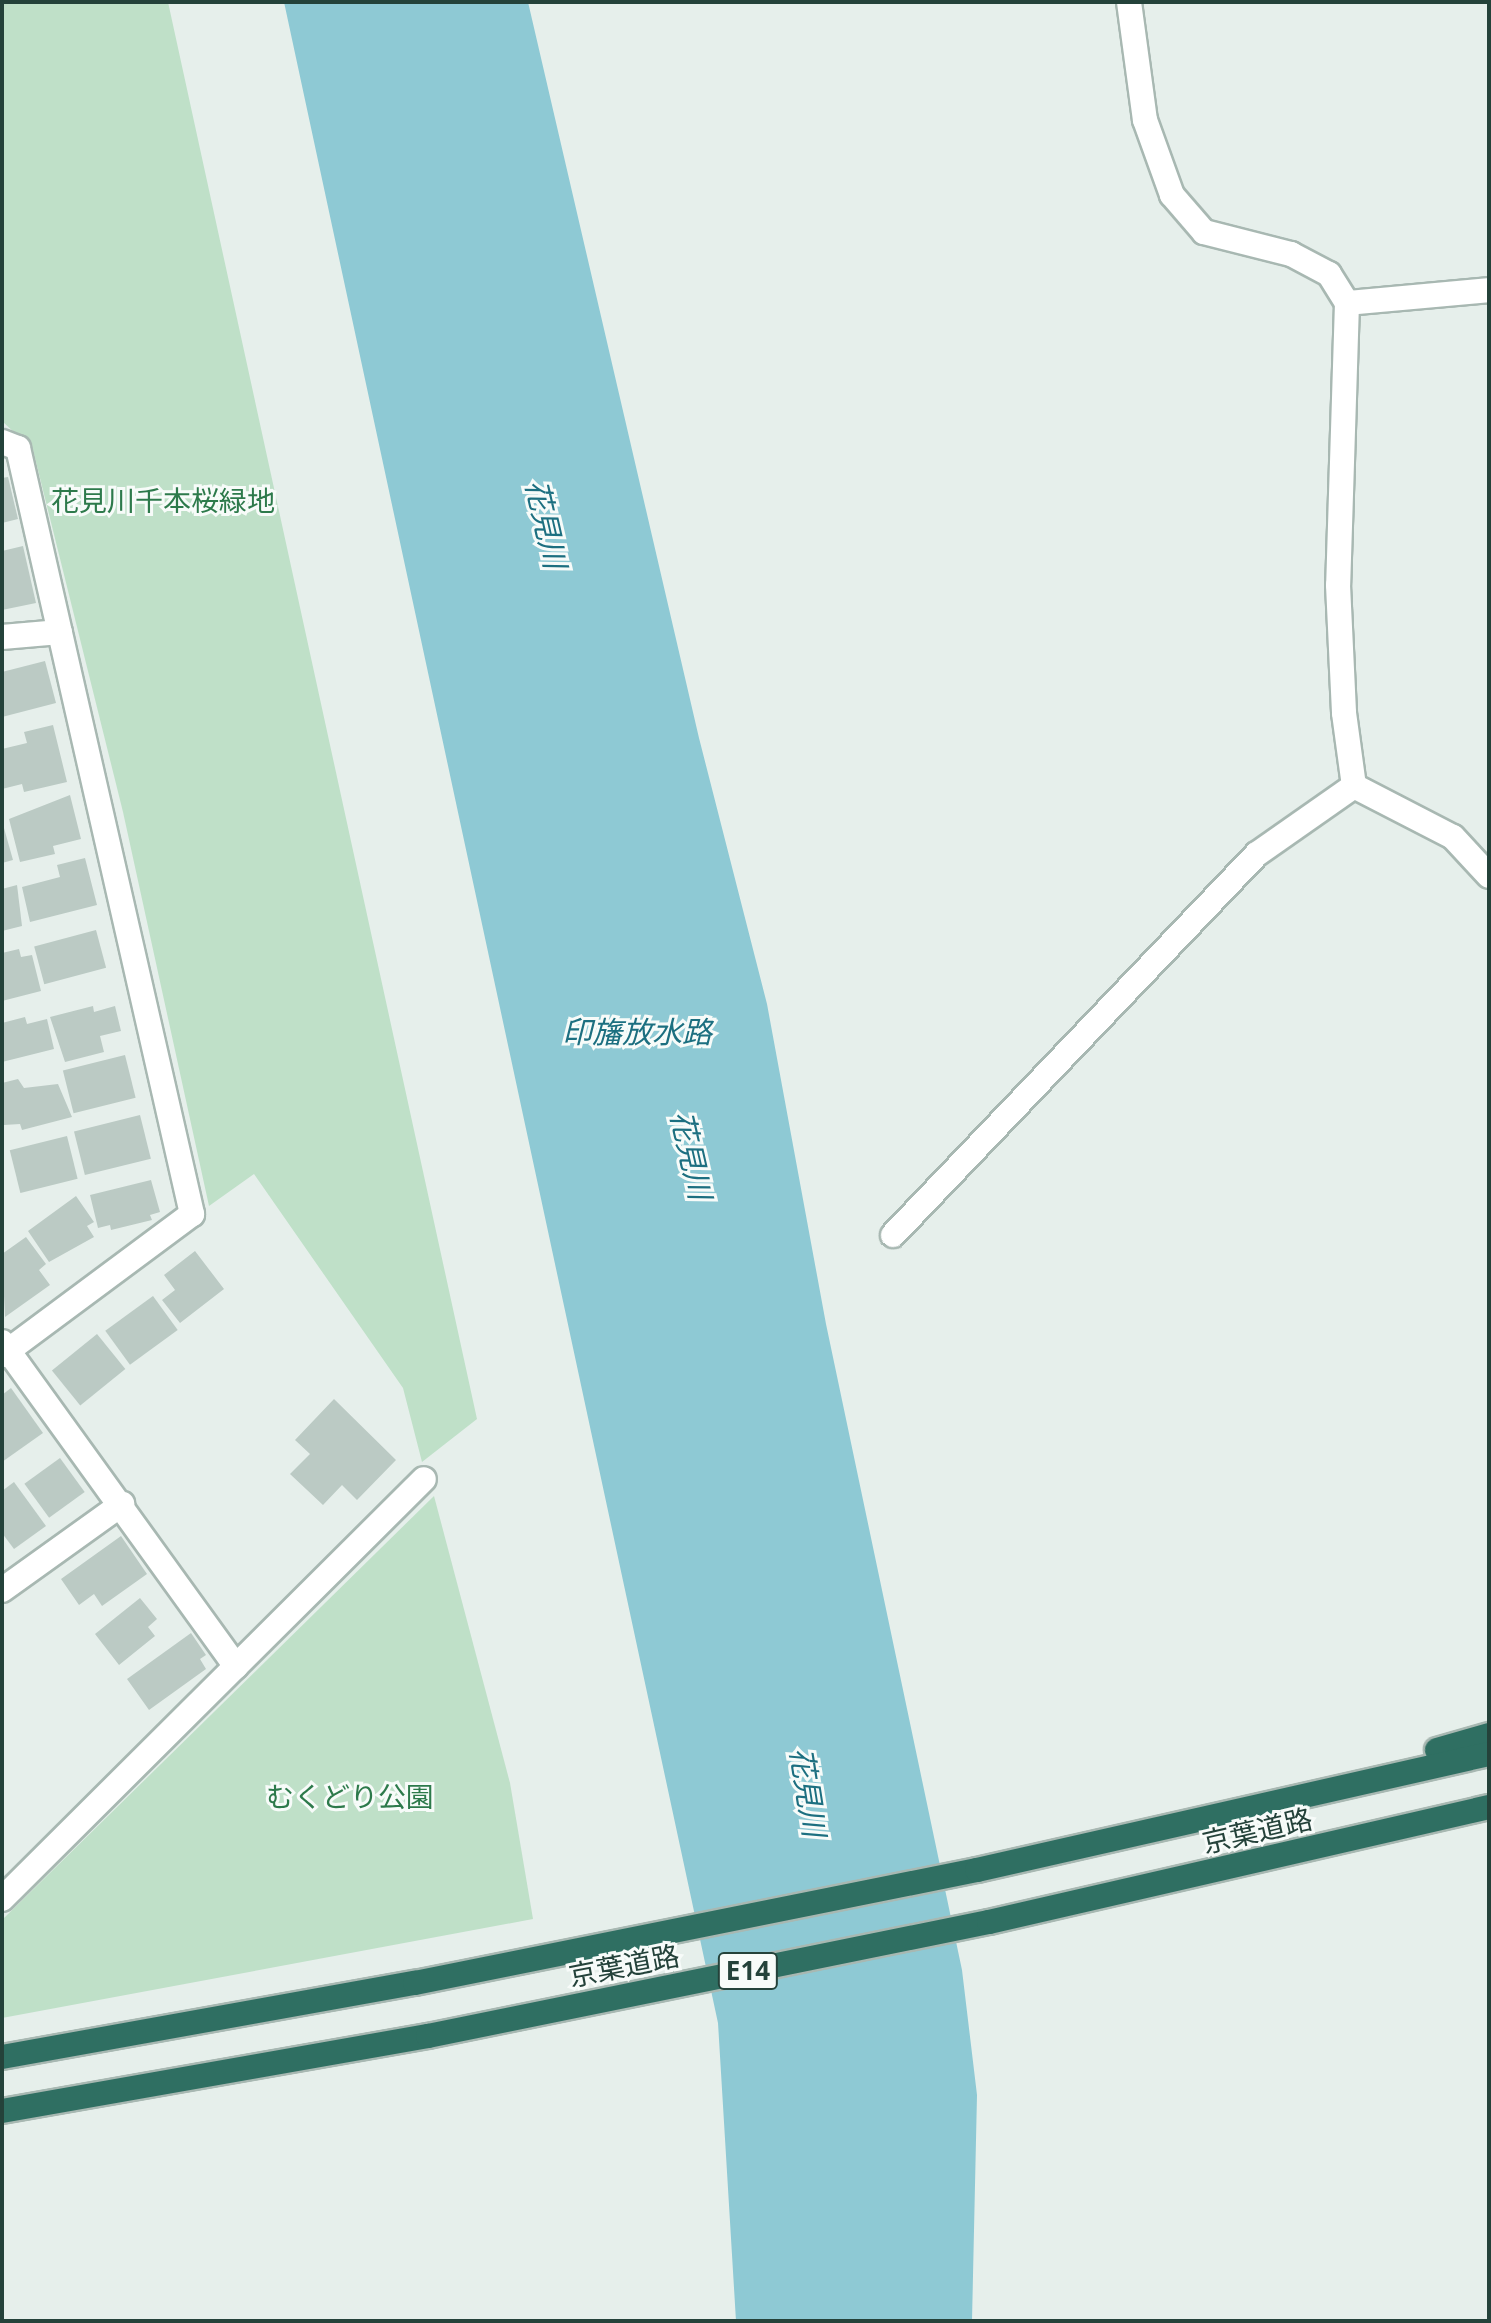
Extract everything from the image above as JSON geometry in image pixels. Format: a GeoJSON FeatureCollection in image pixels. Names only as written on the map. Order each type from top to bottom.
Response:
{"type":"FeatureCollection","features":[{"type":"Feature","properties":{"kind":"highway"},"geometry":{"type":"LineString","coordinates":[[1174,1826],[1489,1735]]}},
{"type":"Feature","properties":{"kind":"highway","name":"京葉道路"},"geometry":{"type":"LineString","coordinates":[[2,2057],[415,1983],[1174,1826],[1489,1754]]}},
{"type":"Feature","properties":{"kind":"highway","name":"京葉道路"},"geometry":{"type":"LineString","coordinates":[[2,2111],[443,2033],[1185,1878],[1489,1807]]}},
{"type":"Feature","properties":{"kind":"highway"},"geometry":{"type":"LineString","coordinates":[[1185,1878],[1489,1824]]}},
{"type":"Feature","properties":{"kind":"street"},"geometry":{"type":"LineString","coordinates":[[1129,2],[1145,120],[1172,195],[1204,232],[1291,254],[1329,274],[1347,303],[1338,585],[1344,713],[1354,786]]}},
{"type":"Feature","properties":{"kind":"street"},"geometry":{"type":"LineString","coordinates":[[1347,303],[1489,290]]}},
{"type":"Feature","properties":{"kind":"street"},"geometry":{"type":"LineString","coordinates":[[2,442],[18,448],[192,1214],[4,1349],[122,1504],[236,1666]]}},
{"type":"Feature","properties":{"kind":"street"},"geometry":{"type":"LineString","coordinates":[[2,637],[60,632]]}},
{"type":"Feature","properties":{"kind":"street"},"geometry":{"type":"LineString","coordinates":[[1354,786],[1453,837],[1489,876]]}},
{"type":"Feature","properties":{"kind":"street"},"geometry":{"type":"LineString","coordinates":[[893,1235],[1257,854],[1354,786]]}},
{"type":"Feature","properties":{"kind":"street"},"geometry":{"type":"LineString","coordinates":[[2,1899],[424,1479]]}},
{"type":"Feature","properties":{"kind":"street"},"geometry":{"type":"LineString","coordinates":[[2,1590],[122,1504]]}},
{"type":"Feature","properties":{"kind":"green space","name":"花見川千本桜緑地"},"geometry":{"type":"Polygon","coordinates":[[[2,2],[168,2],[477,1419],[422,1462],[403,1388],[254,1174],[209,1206],[123,812],[33,450],[2,421],[2,2]]]}},
{"type":"Feature","properties":{"kind":"green space","name":"むくどり公園"},"geometry":{"type":"Polygon","coordinates":[[[434,1496],[510,1783],[533,1919],[2,2018],[2,1920],[434,1496]]]}},
{"type":"Feature","properties":{"kind":"water","name":"印旛放水路"},"geometry":{"type":"Polygon","coordinates":[[[284,2],[528,2],[699,738],[767,1004],[826,1324],[962,1970],[977,2095],[972,2321],[736,2321],[718,2023],[284,2]]]}},
{"type":"Feature","properties":{"kind":"building"},"geometry":{"type":"Polygon","coordinates":[[[8,477],[18,519],[2,523],[2,478],[8,477]]]}},
{"type":"Feature","properties":{"kind":"building"},"geometry":{"type":"Polygon","coordinates":[[[23,546],[36,603],[2,610],[2,551],[23,546]]]}},
{"type":"Feature","properties":{"kind":"building"},"geometry":{"type":"Polygon","coordinates":[[[45,661],[56,703],[2,717],[2,672],[45,661]]]}},
{"type":"Feature","properties":{"kind":"building"},"geometry":{"type":"Polygon","coordinates":[[[53,725],[67,782],[24,792],[22,784],[2,789],[2,749],[27,743],[24,732],[53,725]]]}},
{"type":"Feature","properties":{"kind":"building"},"geometry":{"type":"Polygon","coordinates":[[[70,795],[81,839],[53,846],[55,854],[20,862],[9,819],[70,795]]]}},
{"type":"Feature","properties":{"kind":"building"},"geometry":{"type":"Polygon","coordinates":[[[2,821],[13,860],[2,863],[2,821]]]}},
{"type":"Feature","properties":{"kind":"building"},"geometry":{"type":"Polygon","coordinates":[[[85,858],[97,905],[30,922],[22,887],[60,877],[57,865],[85,858]]]}},
{"type":"Feature","properties":{"kind":"building"},"geometry":{"type":"Polygon","coordinates":[[[17,885],[22,926],[2,931],[2,889],[17,885]]]}},
{"type":"Feature","properties":{"kind":"building"},"geometry":{"type":"Polygon","coordinates":[[[96,930],[106,968],[44,984],[34,947],[96,930]]]}},
{"type":"Feature","properties":{"kind":"building"},"geometry":{"type":"Polygon","coordinates":[[[19,949],[21,957],[32,955],[41,991],[2,1001],[2,953],[19,949]]]}},
{"type":"Feature","properties":{"kind":"building"},"geometry":{"type":"Polygon","coordinates":[[[93,1006],[94,1012],[115,1006],[121,1031],[100,1036],[104,1052],[65,1062],[50,1017],[93,1006]]]}},
{"type":"Feature","properties":{"kind":"building"},"geometry":{"type":"Polygon","coordinates":[[[25,1017],[27,1024],[47,1019],[54,1049],[2,1062],[2,1023],[25,1017]]]}},
{"type":"Feature","properties":{"kind":"building"},"geometry":{"type":"Polygon","coordinates":[[[125,1055],[136,1098],[74,1113],[63,1070],[125,1055]]]}},
{"type":"Feature","properties":{"kind":"building"},"geometry":{"type":"Polygon","coordinates":[[[18,1079],[24,1088],[58,1084],[72,1117],[22,1130],[20,1124],[4,1125],[2,1083],[18,1079]]]}},
{"type":"Feature","properties":{"kind":"building"},"geometry":{"type":"Polygon","coordinates":[[[140,1115],[151,1159],[85,1175],[74,1131],[140,1115]]]}},
{"type":"Feature","properties":{"kind":"building"},"geometry":{"type":"Polygon","coordinates":[[[67,1136],[78,1179],[20,1193],[10,1150],[67,1136]]]}},
{"type":"Feature","properties":{"kind":"building"},"geometry":{"type":"Polygon","coordinates":[[[151,1180],[160,1212],[150,1215],[152,1220],[111,1230],[110,1225],[98,1228],[90,1195],[151,1180]]]}},
{"type":"Feature","properties":{"kind":"building"},"geometry":{"type":"Polygon","coordinates":[[[76,1196],[94,1222],[87,1226],[94,1237],[49,1262],[28,1231],[76,1196]]]}},
{"type":"Feature","properties":{"kind":"building"},"geometry":{"type":"Polygon","coordinates":[[[26,1237],[46,1264],[39,1270],[50,1285],[5,1317],[2,1254],[26,1237]]]}},
{"type":"Feature","properties":{"kind":"building"},"geometry":{"type":"Polygon","coordinates":[[[195,1251],[224,1289],[180,1323],[162,1300],[175,1290],[164,1275],[195,1251]]]}},
{"type":"Feature","properties":{"kind":"building"},"geometry":{"type":"Polygon","coordinates":[[[153,1296],[178,1330],[130,1365],[105,1331],[153,1296]]]}},
{"type":"Feature","properties":{"kind":"building"},"geometry":{"type":"Polygon","coordinates":[[[97,1334],[125,1369],[80,1405],[52,1371],[97,1334]]]}},
{"type":"Feature","properties":{"kind":"building"},"geometry":{"type":"Polygon","coordinates":[[[11,1388],[43,1433],[2,1462],[2,1395],[11,1388]]]}},
{"type":"Feature","properties":{"kind":"building"},"geometry":{"type":"Polygon","coordinates":[[[334,1399],[396,1460],[357,1500],[342,1485],[323,1505],[290,1474],[310,1454],[295,1440],[334,1399]]]}},
{"type":"Feature","properties":{"kind":"building"},"geometry":{"type":"Polygon","coordinates":[[[60,1458],[85,1492],[49,1518],[24,1484],[60,1458]]]}},
{"type":"Feature","properties":{"kind":"building"},"geometry":{"type":"Polygon","coordinates":[[[14,1482],[46,1526],[14,1549],[2,1533],[2,1491],[14,1482]]]}},
{"type":"Feature","properties":{"kind":"building"},"geometry":{"type":"Polygon","coordinates":[[[121,1536],[147,1574],[102,1606],[94,1594],[79,1605],[61,1579],[121,1536]]]}},
{"type":"Feature","properties":{"kind":"building"},"geometry":{"type":"Polygon","coordinates":[[[140,1598],[157,1619],[148,1627],[155,1636],[119,1665],[95,1634],[140,1598]]]}},
{"type":"Feature","properties":{"kind":"building"},"geometry":{"type":"Polygon","coordinates":[[[191,1633],[206,1655],[200,1659],[206,1669],[149,1710],[127,1679],[191,1633]]]}},
{"type":"Feature","properties":{"kind":"water label","name":"花見川"},"geometry":{"type":"Point","coordinates":[546,524]}},
{"type":"Feature","properties":{"kind":"water label","name":"花見川"},"geometry":{"type":"Point","coordinates":[691,1155]}},
{"type":"Feature","properties":{"kind":"water label","name":"花見川"},"geometry":{"type":"Point","coordinates":[808,1792]}}]}
